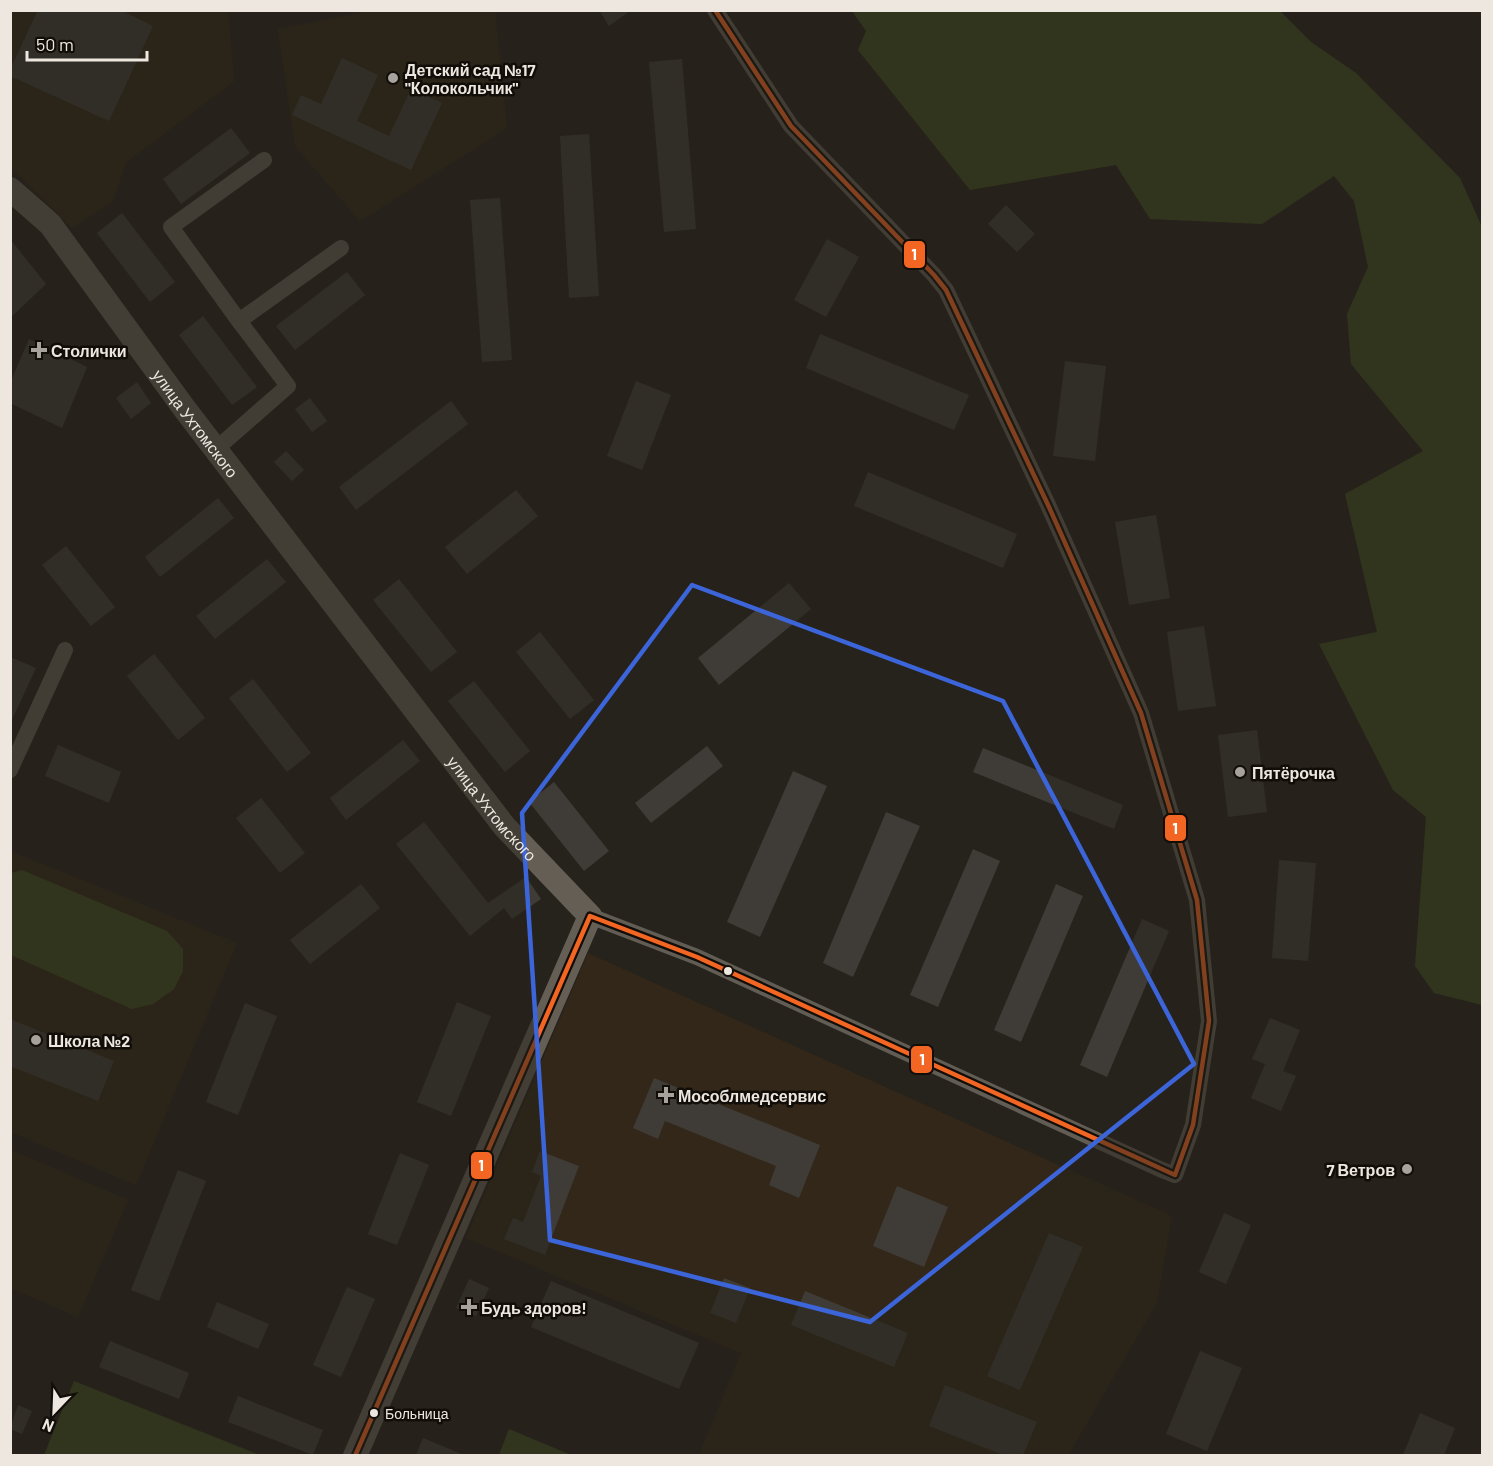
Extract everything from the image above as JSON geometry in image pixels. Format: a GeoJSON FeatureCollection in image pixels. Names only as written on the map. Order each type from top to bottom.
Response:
{"type":"FeatureCollection","features":[{"type":"Feature","properties":{"kind":"street","name":"улица Ухтомского"},"geometry":{"type":"LineString","coordinates":[[10,189],[50,224],[216,448],[504,826],[590,916],[697,957],[1175,1175],[1193,1125],[1209,1021],[1197,900],[1141,713],[1049,507],[946,290],[791,126],[715,10]]}},
{"type":"Feature","properties":{"kind":"street"},"geometry":{"type":"LineString","coordinates":[[216,448],[288,386],[171,227],[264,160]]}},
{"type":"Feature","properties":{"kind":"street"},"geometry":{"type":"LineString","coordinates":[[239,321],[341,248]]}},
{"type":"Feature","properties":{"kind":"street"},"geometry":{"type":"LineString","coordinates":[[10,770],[65,650]]}},
{"type":"Feature","properties":{"kind":"street"},"geometry":{"type":"LineString","coordinates":[[355,1455],[590,916]]}},
{"type":"Feature","properties":{"kind":"highlighted area"},"geometry":{"type":"Polygon","coordinates":[[[692,585],[1003,701],[1194,1064],[870,1322],[550,1240],[522,813],[692,585]]]}},
{"type":"Feature","properties":{"kind":"shaded area"},"geometry":{"type":"Polygon","coordinates":[[[11,11],[228,11],[234,81],[126,162],[113,201],[72,228],[11,167],[11,11]]]}},
{"type":"Feature","properties":{"kind":"shaded area","name":"Детский сад №17 \"Колокольчик\""},"geometry":{"type":"Polygon","coordinates":[[[370,11],[495,11],[507,128],[360,221],[295,146],[278,29],[370,11]]]}},
{"type":"Feature","properties":{"kind":"shaded area"},"geometry":{"type":"Polygon","coordinates":[[[10,851],[237,943],[136,1185],[11,1132],[10,851]]]}},
{"type":"Feature","properties":{"kind":"shaded area"},"geometry":{"type":"Polygon","coordinates":[[[588,953],[1172,1216],[1157,1302],[1068,1456],[699,1455],[741,1353],[466,1238],[588,953]]]}},
{"type":"Feature","properties":{"kind":"shaded area"},"geometry":{"type":"Polygon","coordinates":[[[11,1150],[128,1200],[78,1317],[11,1288],[11,1150]]]}},
{"type":"Feature","properties":{"kind":"green space"},"geometry":{"type":"Polygon","coordinates":[[[852,11],[1280,11],[1311,42],[1356,73],[1460,178],[1482,227],[1482,1005],[1434,993],[1415,966],[1426,817],[1393,790],[1319,644],[1377,632],[1345,494],[1423,451],[1351,364],[1347,314],[1368,267],[1354,201],[1334,176],[1262,224],[1150,219],[1116,165],[970,190],[858,50],[866,31],[852,11]]]}},
{"type":"Feature","properties":{"kind":"green space"},"geometry":{"type":"Polygon","coordinates":[[[22,870],[167,931],[183,949],[183,971],[174,989],[153,1004],[132,1009],[11,955],[11,873],[22,870]]]}},
{"type":"Feature","properties":{"kind":"green space"},"geometry":{"type":"Polygon","coordinates":[[[74,1381],[260,1455],[44,1455],[74,1381]]]}},
{"type":"Feature","properties":{"kind":"green space"},"geometry":{"type":"Polygon","coordinates":[[[509,1429],[571,1455],[499,1455],[509,1429]]]}},
{"type":"Feature","properties":{"kind":"building"},"geometry":{"type":"Polygon","coordinates":[[[38,10],[120,10],[153,26],[109,121],[10,76],[10,70],[38,10]]]}},
{"type":"Feature","properties":{"kind":"building"},"geometry":{"type":"Polygon","coordinates":[[[599,10],[631,10],[609,26],[599,10]]]}},
{"type":"Feature","properties":{"kind":"building"},"geometry":{"type":"Polygon","coordinates":[[[342,58],[378,75],[357,121],[389,136],[411,89],[442,103],[411,170],[292,115],[301,95],[321,104],[342,58]]]}},
{"type":"Feature","properties":{"kind":"building"},"geometry":{"type":"Polygon","coordinates":[[[682,59],[696,229],[664,232],[649,62],[682,59]]]}},
{"type":"Feature","properties":{"kind":"building"},"geometry":{"type":"Polygon","coordinates":[[[231,128],[250,153],[181,204],[163,179],[231,128]]]}},
{"type":"Feature","properties":{"kind":"building"},"geometry":{"type":"Polygon","coordinates":[[[589,134],[599,296],[569,298],[560,136],[589,134]]]}},
{"type":"Feature","properties":{"kind":"building"},"geometry":{"type":"Polygon","coordinates":[[[500,198],[512,360],[482,362],[470,200],[500,198]]]}},
{"type":"Feature","properties":{"kind":"building"},"geometry":{"type":"Polygon","coordinates":[[[1006,205],[1035,234],[1017,252],[988,224],[1006,205]]]}},
{"type":"Feature","properties":{"kind":"building"},"geometry":{"type":"Polygon","coordinates":[[[122,213],[175,282],[150,302],[97,233],[122,213]]]}},
{"type":"Feature","properties":{"kind":"building"},"geometry":{"type":"Polygon","coordinates":[[[10,239],[46,284],[10,318],[10,239]]]}},
{"type":"Feature","properties":{"kind":"building"},"geometry":{"type":"Polygon","coordinates":[[[827,239],[859,257],[826,317],[794,300],[827,239]]]}},
{"type":"Feature","properties":{"kind":"building"},"geometry":{"type":"Polygon","coordinates":[[[347,272],[365,295],[295,350],[276,326],[347,272]]]}},
{"type":"Feature","properties":{"kind":"building"},"geometry":{"type":"Polygon","coordinates":[[[203,316],[257,387],[232,405],[179,335],[203,316]]]}},
{"type":"Feature","properties":{"kind":"building"},"geometry":{"type":"Polygon","coordinates":[[[820,334],[969,395],[954,430],[806,368],[820,334]]]}},
{"type":"Feature","properties":{"kind":"building"},"geometry":{"type":"Polygon","coordinates":[[[29,339],[87,367],[62,428],[10,403],[10,383],[29,339]]]}},
{"type":"Feature","properties":{"kind":"building"},"geometry":{"type":"Polygon","coordinates":[[[1065,361],[1106,366],[1095,461],[1053,456],[1065,361]]]}},
{"type":"Feature","properties":{"kind":"building"},"geometry":{"type":"Polygon","coordinates":[[[636,381],[671,395],[642,470],[607,456],[636,381]]]}},
{"type":"Feature","properties":{"kind":"building"},"geometry":{"type":"Polygon","coordinates":[[[137,382],[151,403],[131,419],[116,398],[137,382]]]}},
{"type":"Feature","properties":{"kind":"building"},"geometry":{"type":"Polygon","coordinates":[[[310,398],[327,421],[312,432],[295,409],[310,398]]]}},
{"type":"Feature","properties":{"kind":"building"},"geometry":{"type":"Polygon","coordinates":[[[451,401],[468,424],[356,510],[339,487],[451,401]]]}},
{"type":"Feature","properties":{"kind":"building"},"geometry":{"type":"Polygon","coordinates":[[[286,451],[304,470],[292,481],[274,462],[286,451]]]}},
{"type":"Feature","properties":{"kind":"building"},"geometry":{"type":"Polygon","coordinates":[[[868,472],[1017,534],[1003,568],[854,506],[868,472]]]}},
{"type":"Feature","properties":{"kind":"building"},"geometry":{"type":"Polygon","coordinates":[[[516,490],[538,516],[467,574],[445,547],[516,490]]]}},
{"type":"Feature","properties":{"kind":"building"},"geometry":{"type":"Polygon","coordinates":[[[218,498],[234,518],[160,577],[145,557],[218,498]]]}},
{"type":"Feature","properties":{"kind":"building"},"geometry":{"type":"Polygon","coordinates":[[[1156,515],[1170,598],[1129,605],[1115,522],[1156,515]]]}},
{"type":"Feature","properties":{"kind":"building"},"geometry":{"type":"Polygon","coordinates":[[[66,546],[115,607],[91,626],[42,565],[66,546]]]}},
{"type":"Feature","properties":{"kind":"building"},"geometry":{"type":"Polygon","coordinates":[[[267,559],[286,582],[215,639],[196,616],[267,559]]]}},
{"type":"Feature","properties":{"kind":"building"},"geometry":{"type":"Polygon","coordinates":[[[399,579],[457,652],[431,672],[373,600],[399,579]]]}},
{"type":"Feature","properties":{"kind":"building"},"geometry":{"type":"Polygon","coordinates":[[[789,583],[811,609],[719,685],[698,658],[789,583]]]}},
{"type":"Feature","properties":{"kind":"building"},"geometry":{"type":"Polygon","coordinates":[[[1204,626],[1216,706],[1178,711],[1167,632],[1204,626]]]}},
{"type":"Feature","properties":{"kind":"building"},"geometry":{"type":"Polygon","coordinates":[[[540,632],[594,700],[570,719],[516,652],[540,632]]]}},
{"type":"Feature","properties":{"kind":"building"},"geometry":{"type":"Polygon","coordinates":[[[154,654],[205,718],[178,740],[127,676],[154,654]]]}},
{"type":"Feature","properties":{"kind":"building"},"geometry":{"type":"Polygon","coordinates":[[[10,657],[36,668],[10,724],[10,657]]]}},
{"type":"Feature","properties":{"kind":"building"},"geometry":{"type":"Polygon","coordinates":[[[253,679],[311,753],[287,772],[229,698],[253,679]]]}},
{"type":"Feature","properties":{"kind":"building"},"geometry":{"type":"Polygon","coordinates":[[[474,681],[530,751],[505,772],[448,701],[474,681]]]}},
{"type":"Feature","properties":{"kind":"building"},"geometry":{"type":"Polygon","coordinates":[[[1257,730],[1267,812],[1228,817],[1218,735],[1257,730]]]}},
{"type":"Feature","properties":{"kind":"building"},"geometry":{"type":"Polygon","coordinates":[[[403,740],[420,761],[346,820],[330,798],[403,740]]]}},
{"type":"Feature","properties":{"kind":"building"},"geometry":{"type":"Polygon","coordinates":[[[58,745],[121,772],[109,803],[45,776],[58,745]]]}},
{"type":"Feature","properties":{"kind":"building"},"geometry":{"type":"Polygon","coordinates":[[[707,746],[723,766],[651,823],[635,803],[707,746]]]}},
{"type":"Feature","properties":{"kind":"building"},"geometry":{"type":"Polygon","coordinates":[[[983,748],[1123,805],[1114,829],[973,772],[983,748]]]}},
{"type":"Feature","properties":{"kind":"building"},"geometry":{"type":"Polygon","coordinates":[[[793,771],[827,786],[760,937],[727,922],[793,771]]]}},
{"type":"Feature","properties":{"kind":"building"},"geometry":{"type":"Polygon","coordinates":[[[554,782],[609,851],[584,871],[529,802],[554,782]]]}},
{"type":"Feature","properties":{"kind":"building"},"geometry":{"type":"Polygon","coordinates":[[[261,798],[305,853],[280,873],[236,818],[261,798]]]}},
{"type":"Feature","properties":{"kind":"building"},"geometry":{"type":"Polygon","coordinates":[[[886,812],[920,826],[853,977],[823,963],[886,812]]]}},
{"type":"Feature","properties":{"kind":"building"},"geometry":{"type":"Polygon","coordinates":[[[424,822],[488,903],[526,877],[541,899],[512,919],[504,908],[470,936],[396,844],[424,822]]]}},
{"type":"Feature","properties":{"kind":"building"},"geometry":{"type":"Polygon","coordinates":[[[973,849],[1000,861],[938,1007],[910,995],[973,849]]]}},
{"type":"Feature","properties":{"kind":"building"},"geometry":{"type":"Polygon","coordinates":[[[1279,860],[1316,863],[1308,961],[1272,958],[1279,860]]]}},
{"type":"Feature","properties":{"kind":"building"},"geometry":{"type":"Polygon","coordinates":[[[361,884],[380,908],[310,964],[290,940],[361,884]]]}},
{"type":"Feature","properties":{"kind":"building"},"geometry":{"type":"Polygon","coordinates":[[[1056,884],[1083,896],[1021,1042],[994,1030],[1056,884]]]}},
{"type":"Feature","properties":{"kind":"building"},"geometry":{"type":"Polygon","coordinates":[[[1142,919],[1169,931],[1107,1077],[1080,1065],[1142,919]]]}},
{"type":"Feature","properties":{"kind":"building"},"geometry":{"type":"Polygon","coordinates":[[[457,1002],[491,1016],[451,1116],[417,1102],[457,1002]]]}},
{"type":"Feature","properties":{"kind":"building"},"geometry":{"type":"Polygon","coordinates":[[[245,1003],[277,1016],[238,1115],[206,1102],[245,1003]]]}},
{"type":"Feature","properties":{"kind":"building"},"geometry":{"type":"Polygon","coordinates":[[[1270,1018],[1300,1030],[1283,1071],[1296,1076],[1281,1111],[1251,1098],[1265,1064],[1252,1059],[1270,1018]]]}},
{"type":"Feature","properties":{"kind":"building","name":"Школа №2"},"geometry":{"type":"Polygon","coordinates":[[[10,1019],[114,1061],[98,1101],[10,1066],[10,1019]]]}},
{"type":"Feature","properties":{"kind":"building"},"geometry":{"type":"Polygon","coordinates":[[[654,1078],[820,1145],[799,1198],[769,1185],[776,1166],[665,1121],[658,1139],[633,1128],[654,1078]]]}},
{"type":"Feature","properties":{"kind":"building"},"geometry":{"type":"Polygon","coordinates":[[[540,1151],[579,1166],[545,1255],[504,1239],[513,1218],[523,1222],[541,1176],[532,1172],[540,1151]]]}},
{"type":"Feature","properties":{"kind":"building"},"geometry":{"type":"Polygon","coordinates":[[[400,1153],[429,1165],[397,1245],[368,1234],[400,1153]]]}},
{"type":"Feature","properties":{"kind":"building"},"geometry":{"type":"Polygon","coordinates":[[[178,1170],[206,1181],[159,1301],[131,1290],[178,1170]]]}},
{"type":"Feature","properties":{"kind":"building"},"geometry":{"type":"Polygon","coordinates":[[[897,1186],[948,1207],[924,1267],[873,1246],[897,1186]]]}},
{"type":"Feature","properties":{"kind":"building"},"geometry":{"type":"Polygon","coordinates":[[[1224,1213],[1251,1225],[1226,1284],[1199,1272],[1224,1213]]]}},
{"type":"Feature","properties":{"kind":"building"},"geometry":{"type":"Polygon","coordinates":[[[1049,1233],[1083,1247],[1020,1390],[987,1376],[1049,1233]]]}},
{"type":"Feature","properties":{"kind":"building"},"geometry":{"type":"Polygon","coordinates":[[[724,1278],[750,1288],[736,1323],[710,1313],[724,1278]]]}},
{"type":"Feature","properties":{"kind":"building"},"geometry":{"type":"Polygon","coordinates":[[[469,1279],[489,1288],[476,1316],[456,1308],[469,1279]]]}},
{"type":"Feature","properties":{"kind":"building"},"geometry":{"type":"Polygon","coordinates":[[[551,1281],[699,1343],[679,1389],[531,1327],[551,1281]]]}},
{"type":"Feature","properties":{"kind":"building"},"geometry":{"type":"Polygon","coordinates":[[[347,1287],[375,1299],[341,1377],[313,1365],[347,1287]]]}},
{"type":"Feature","properties":{"kind":"building"},"geometry":{"type":"Polygon","coordinates":[[[805,1291],[908,1333],[894,1367],[791,1325],[805,1291]]]}},
{"type":"Feature","properties":{"kind":"building"},"geometry":{"type":"Polygon","coordinates":[[[217,1302],[269,1324],[258,1349],[207,1327],[217,1302]]]}},
{"type":"Feature","properties":{"kind":"building"},"geometry":{"type":"Polygon","coordinates":[[[110,1341],[189,1373],[179,1399],[99,1367],[110,1341]]]}},
{"type":"Feature","properties":{"kind":"building"},"geometry":{"type":"Polygon","coordinates":[[[1200,1351],[1242,1368],[1207,1451],[1166,1434],[1200,1351]]]}},
{"type":"Feature","properties":{"kind":"building"},"geometry":{"type":"Polygon","coordinates":[[[945,1385],[1037,1422],[1023,1455],[1003,1455],[929,1426],[945,1385]]]}},
{"type":"Feature","properties":{"kind":"building"},"geometry":{"type":"Polygon","coordinates":[[[238,1396],[323,1430],[313,1455],[228,1422],[238,1396]]]}},
{"type":"Feature","properties":{"kind":"building"},"geometry":{"type":"Polygon","coordinates":[[[18,1405],[32,1411],[22,1434],[10,1429],[18,1405]]]}},
{"type":"Feature","properties":{"kind":"building"},"geometry":{"type":"Polygon","coordinates":[[[1420,1413],[1455,1428],[1444,1455],[1403,1455],[1420,1413]]]}},
{"type":"Feature","properties":{"kind":"building"},"geometry":{"type":"Polygon","coordinates":[[[423,1438],[464,1455],[416,1455],[423,1438]]]}},
{"type":"Feature","properties":{"kind":"transit line","name":"1"},"geometry":{"type":"LineString","coordinates":[[355,1456],[590,916],[697,957],[1175,1175],[1193,1125],[1209,1021],[1197,900],[1141,713],[1049,507],[946,290],[791,126],[715,10]]}},
{"type":"Feature","properties":{"kind":"place","name":"Детский сад №17 \"Колокольчик\""},"geometry":{"type":"Point","coordinates":[393,78]}},
{"type":"Feature","properties":{"kind":"place","name":"Столички"},"geometry":{"type":"Point","coordinates":[39,350]}},
{"type":"Feature","properties":{"kind":"place","name":"Пятёрочка"},"geometry":{"type":"Point","coordinates":[1240,772]}},
{"type":"Feature","properties":{"kind":"place","name":"Школа №2"},"geometry":{"type":"Point","coordinates":[36,1040]}},
{"type":"Feature","properties":{"kind":"place","name":"Мособлмедсервис"},"geometry":{"type":"Point","coordinates":[666,1095]}},
{"type":"Feature","properties":{"kind":"place","name":"7 Ветров"},"geometry":{"type":"Point","coordinates":[1407,1169]}},
{"type":"Feature","properties":{"kind":"place","name":"Будь здоров!"},"geometry":{"type":"Point","coordinates":[469,1307]}},
{"type":"Feature","properties":{"kind":"place","name":"Больница"},"geometry":{"type":"Point","coordinates":[374,1413]}}]}
